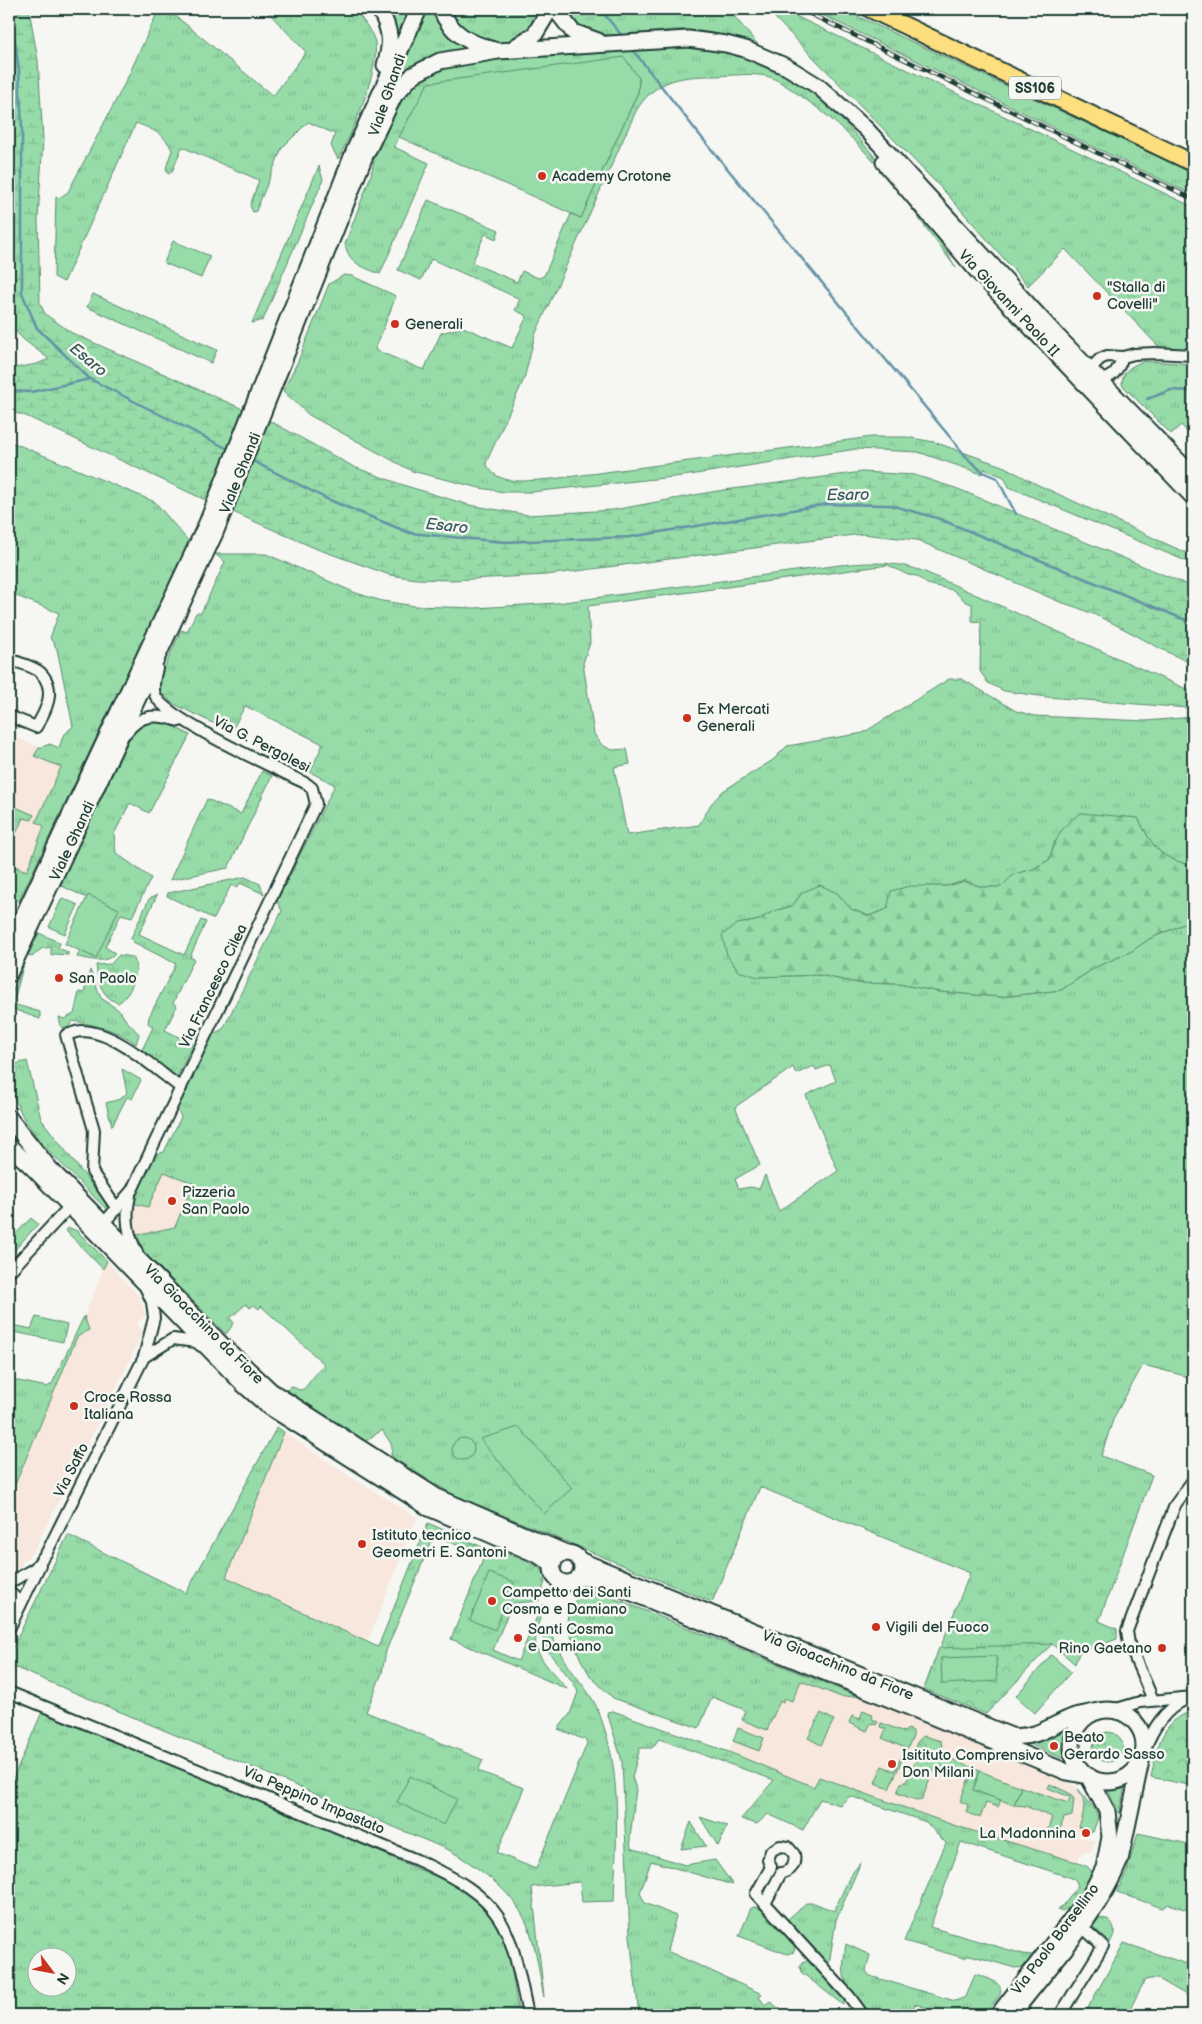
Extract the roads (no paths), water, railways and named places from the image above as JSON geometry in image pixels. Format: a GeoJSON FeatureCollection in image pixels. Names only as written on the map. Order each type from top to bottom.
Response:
{"type":"FeatureCollection","features":[{"type":"Feature","properties":{"kind":"main road","name":"SS106"},"geometry":{"type":"LineString","coordinates":[[872,10],[1193,163]]}},
{"type":"Feature","properties":{"kind":"street"},"geometry":{"type":"LineString","coordinates":[[361,151],[391,49],[390,33],[379,9]]}},
{"type":"Feature","properties":{"kind":"street","name":"Viale Ghandi"},"geometry":{"type":"LineString","coordinates":[[9,974],[110,759],[419,9]]}},
{"type":"Feature","properties":{"kind":"street"},"geometry":{"type":"LineString","coordinates":[[441,9],[450,26],[462,37],[474,45],[503,51]]}},
{"type":"Feature","properties":{"kind":"street"},"geometry":{"type":"LineString","coordinates":[[361,151],[394,96],[413,75],[440,61],[503,51],[535,34],[551,10]]}},
{"type":"Feature","properties":{"kind":"street"},"geometry":{"type":"LineString","coordinates":[[551,10],[573,32],[609,44]]}},
{"type":"Feature","properties":{"kind":"street"},"geometry":{"type":"LineString","coordinates":[[551,10],[546,34],[553,48]]}},
{"type":"Feature","properties":{"kind":"street","name":"Via Giovanni Paolo II"},"geometry":{"type":"LineString","coordinates":[[503,51],[688,39],[726,44],[745,49],[787,67],[818,86],[835,100],[863,138],[939,229],[1193,476]]}},
{"type":"Feature","properties":{"kind":"street"},"geometry":{"type":"LineString","coordinates":[[1123,357],[1114,374],[1108,378],[1092,377],[1100,358],[1107,356],[1123,357],[1134,354],[1154,353],[1193,355]]}},
{"type":"Feature","properties":{"kind":"street","name":"Via Giovanni Paolo II"},"geometry":{"type":"LineString","coordinates":[[1092,377],[1193,497]]}},
{"type":"Feature","properties":{"kind":"street"},"geometry":{"type":"LineString","coordinates":[[160,638],[154,681],[156,696],[168,710],[190,724]]}},
{"type":"Feature","properties":{"kind":"street","name":"Viale Ghandi"},"geometry":{"type":"LineString","coordinates":[[9,946],[160,638]]}},
{"type":"Feature","properties":{"kind":"street"},"geometry":{"type":"LineString","coordinates":[[9,659],[40,672],[49,685],[50,698],[44,714],[36,727],[9,716]]}},
{"type":"Feature","properties":{"kind":"street"},"geometry":{"type":"LineString","coordinates":[[110,759],[125,734],[142,717],[161,715],[190,724]]}},
{"type":"Feature","properties":{"kind":"street","name":"Via G. Pergolesi"},"geometry":{"type":"LineString","coordinates":[[190,724],[307,784],[312,788],[315,795]]}},
{"type":"Feature","properties":{"kind":"street","name":"Via Francesco Cilea"},"geometry":{"type":"LineString","coordinates":[[132,1190],[312,815],[316,804],[315,795]]}},
{"type":"Feature","properties":{"kind":"street"},"geometry":{"type":"LineString","coordinates":[[117,1209],[92,1172],[94,1130],[66,1035],[81,1031],[105,1036],[128,1048],[181,1088]]}},
{"type":"Feature","properties":{"kind":"street","name":"Via Gioacchino da Fiore"},"geometry":{"type":"LineString","coordinates":[[9,1118],[50,1169],[104,1223],[136,1265],[214,1356],[268,1406],[429,1508],[538,1555],[552,1565]]}},
{"type":"Feature","properties":{"kind":"street","name":"Via Gioacchino da Fiore"},"geometry":{"type":"LineString","coordinates":[[9,1146],[70,1206],[271,1391],[437,1497],[573,1556],[1011,1736],[1031,1736],[1045,1732],[1075,1716],[1106,1711]]}},
{"type":"Feature","properties":{"kind":"street"},"geometry":{"type":"LineString","coordinates":[[104,1223],[132,1190]]}},
{"type":"Feature","properties":{"kind":"street","name":"Via Saffo"},"geometry":{"type":"LineString","coordinates":[[9,1583],[35,1568],[47,1552],[144,1357],[154,1318],[152,1302],[136,1265],[128,1228],[127,1211],[132,1190]]}},
{"type":"Feature","properties":{"kind":"street"},"geometry":{"type":"LineString","coordinates":[[9,1272],[70,1206]]}},
{"type":"Feature","properties":{"kind":"street"},"geometry":{"type":"LineString","coordinates":[[144,1357],[174,1338],[196,1342],[214,1356]]}},
{"type":"Feature","properties":{"kind":"street"},"geometry":{"type":"LineString","coordinates":[[1153,1700],[1129,1644],[1128,1627],[1175,1505],[1193,1480]]}},
{"type":"Feature","properties":{"kind":"street"},"geometry":{"type":"LineString","coordinates":[[9,1629],[47,1552]]}},
{"type":"Feature","properties":{"kind":"street"},"geometry":{"type":"LineString","coordinates":[[573,1556],[582,1569],[578,1578],[570,1582],[560,1581],[554,1574],[552,1565],[558,1557],[573,1556]]}},
{"type":"Feature","properties":{"kind":"street","name":"Via Gioacchino da Fiore"},"geometry":{"type":"LineString","coordinates":[[578,1578],[596,1578],[1067,1772],[1088,1776]]}},
{"type":"Feature","properties":{"kind":"street"},"geometry":{"type":"LineString","coordinates":[[9,1592],[17,1599],[20,1606]]}},
{"type":"Feature","properties":{"kind":"street"},"geometry":{"type":"LineString","coordinates":[[1191,1697],[1193,1687]]}},
{"type":"Feature","properties":{"kind":"street","name":"Via Peppino Impastato"},"geometry":{"type":"LineString","coordinates":[[9,1692],[417,1860],[469,1887],[488,1902],[502,1919],[509,1935],[528,2015]]}},
{"type":"Feature","properties":{"kind":"street"},"geometry":{"type":"LineString","coordinates":[[1191,1697],[1178,1703],[1161,1719],[1151,1732],[1142,1756],[1132,1774],[1118,1781],[1102,1782],[1088,1776],[1075,1761],[1072,1740],[1082,1722],[1106,1711],[1124,1706],[1153,1700],[1191,1697]]}},
{"type":"Feature","properties":{"kind":"street"},"geometry":{"type":"LineString","coordinates":[[1106,1711],[1134,1721],[1142,1735],[1142,1756]]}},
{"type":"Feature","properties":{"kind":"street","name":"Via Paolo Borsellino"},"geometry":{"type":"LineString","coordinates":[[1019,2013],[1108,1887],[1120,1860],[1142,1756]]}},
{"type":"Feature","properties":{"kind":"street","name":"Via Paolo Borsellino"},"geometry":{"type":"LineString","coordinates":[[998,2015],[1090,1895],[1104,1868],[1110,1837],[1107,1811],[1088,1776]]}},
{"type":"Feature","properties":{"kind":"street"},"geometry":{"type":"LineString","coordinates":[[765,1904],[781,1873],[790,1870],[794,1864],[794,1854],[788,1847],[777,1846],[771,1851],[768,1860],[771,1867],[756,1894],[863,2015]]}},
{"type":"Feature","properties":{"kind":"street"},"geometry":{"type":"LineString","coordinates":[[1060,2015],[1103,1946],[1081,1926]]}},
{"type":"Feature","properties":{"kind":"waterway"},"geometry":{"type":"LineString","coordinates":[[600,9],[623,37]]}},
{"type":"Feature","properties":{"kind":"waterway","name":"Esaro"},"geometry":{"type":"LineString","coordinates":[[9,25],[15,41],[19,72],[22,128],[22,293],[37,328],[90,379],[230,450]]}},
{"type":"Feature","properties":{"kind":"waterway"},"geometry":{"type":"LineString","coordinates":[[632,49],[702,138],[969,460],[983,472],[997,478],[1016,514]]}},
{"type":"Feature","properties":{"kind":"waterway"},"geometry":{"type":"LineString","coordinates":[[9,391],[31,392],[90,379]]}},
{"type":"Feature","properties":{"kind":"waterway"},"geometry":{"type":"LineString","coordinates":[[1147,399],[1171,390],[1193,391]]}},
{"type":"Feature","properties":{"kind":"waterway","name":"Esaro"},"geometry":{"type":"LineString","coordinates":[[251,460],[327,499],[410,533],[504,542],[630,537],[828,504],[890,505],[937,518],[1193,623]]}},
{"type":"Feature","properties":{"kind":"railway"},"geometry":{"type":"LineString","coordinates":[[800,9],[1193,199]]}},
{"type":"Feature","properties":{"kind":"place","name":"Academy Crotone"},"geometry":{"type":"Point","coordinates":[542,176]}},
{"type":"Feature","properties":{"kind":"place","name":"\"Stalla di Covelli\""},"geometry":{"type":"Point","coordinates":[1097,296]}},
{"type":"Feature","properties":{"kind":"place","name":"Generali"},"geometry":{"type":"Point","coordinates":[395,324]}},
{"type":"Feature","properties":{"kind":"place","name":"Ex Mercati Generali"},"geometry":{"type":"Point","coordinates":[687,718]}},
{"type":"Feature","properties":{"kind":"place","name":"San Paolo"},"geometry":{"type":"Point","coordinates":[59,978]}},
{"type":"Feature","properties":{"kind":"place","name":"Pizzeria San Paolo"},"geometry":{"type":"Point","coordinates":[172,1201]}},
{"type":"Feature","properties":{"kind":"place","name":"Croce Rossa Italiana"},"geometry":{"type":"Point","coordinates":[74,1406]}},
{"type":"Feature","properties":{"kind":"place","name":"Istituto tecnico Geometri E. Santoni"},"geometry":{"type":"Point","coordinates":[362,1544]}},
{"type":"Feature","properties":{"kind":"place","name":"Campetto dei Santi Cosma e Damiano"},"geometry":{"type":"Point","coordinates":[492,1601]}},
{"type":"Feature","properties":{"kind":"place","name":"Vigili del Fuoco"},"geometry":{"type":"Point","coordinates":[876,1627]}},
{"type":"Feature","properties":{"kind":"place","name":"Santi Cosma e Damiano"},"geometry":{"type":"Point","coordinates":[518,1638]}},
{"type":"Feature","properties":{"kind":"place","name":"Rino Gaetano"},"geometry":{"type":"Point","coordinates":[1162,1648]}},
{"type":"Feature","properties":{"kind":"place","name":"Beato Gerardo Sasso"},"geometry":{"type":"Point","coordinates":[1054,1746]}},
{"type":"Feature","properties":{"kind":"place","name":"Isitituto Comprensivo Don Milani"},"geometry":{"type":"Point","coordinates":[892,1764]}},
{"type":"Feature","properties":{"kind":"place","name":"La Madonnina"},"geometry":{"type":"Point","coordinates":[1086,1833]}}]}
